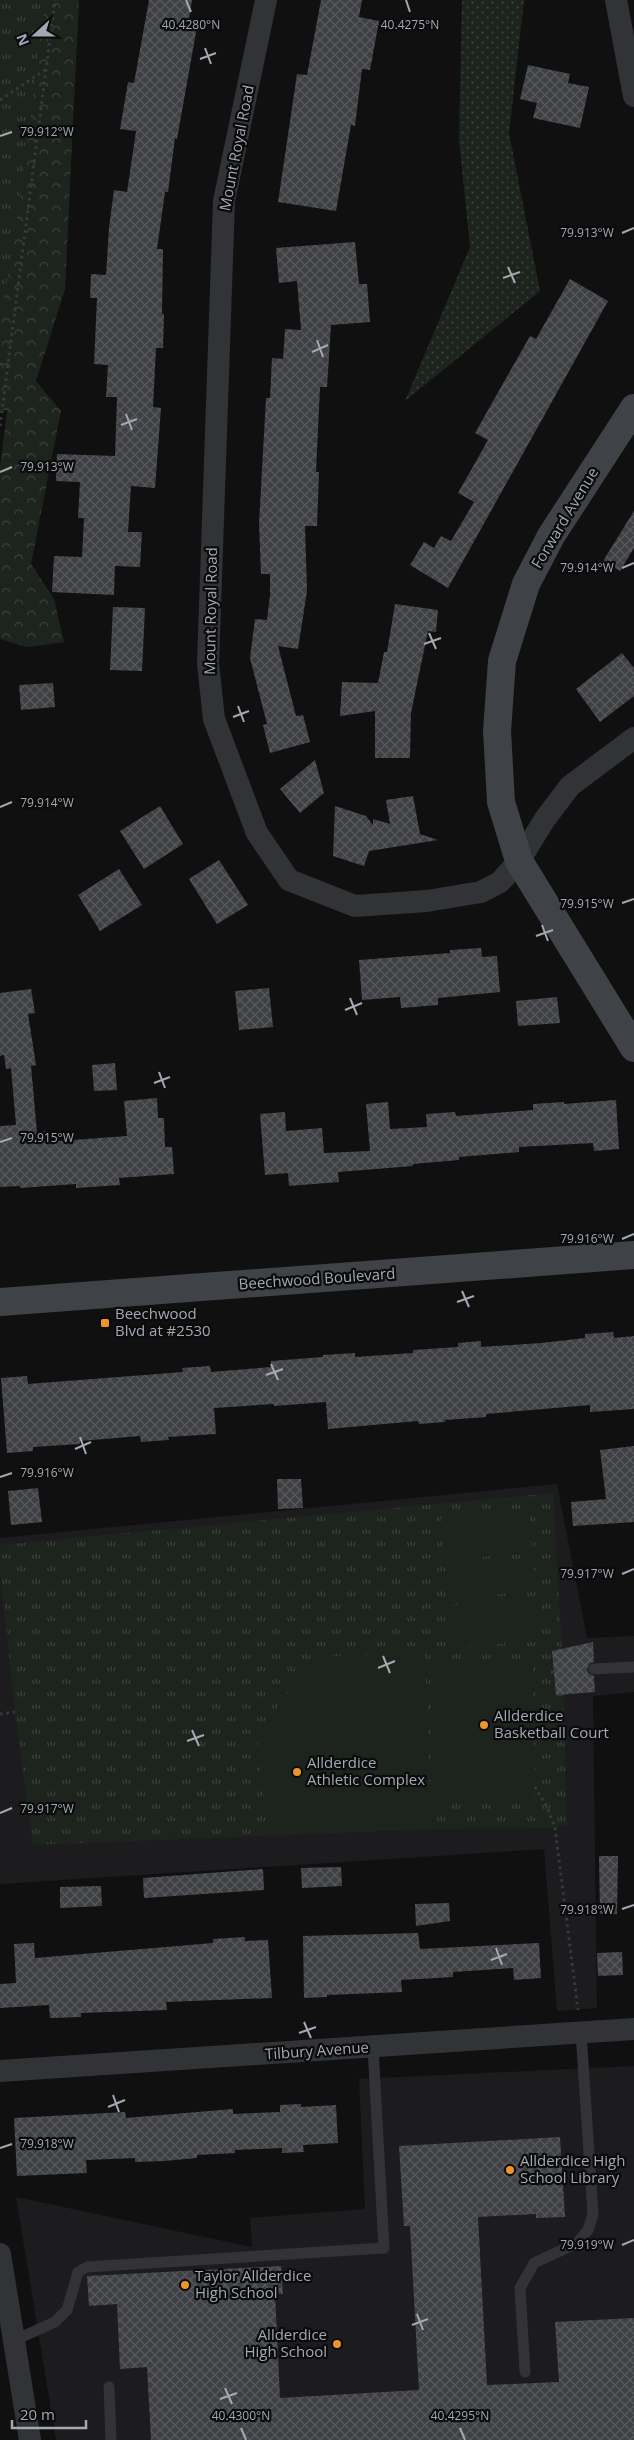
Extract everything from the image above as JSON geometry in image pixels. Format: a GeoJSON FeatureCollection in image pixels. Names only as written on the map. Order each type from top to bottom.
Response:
{"type":"FeatureCollection","features":[{"type":"Feature","properties":{"kind":"main road","name":"Forward Avenue"},"geometry":{"type":"LineString","coordinates":[[634,408],[551,536],[526,584],[502,661],[497,731],[501,802],[519,861],[634,1048]]}},
{"type":"Feature","properties":{"kind":"main road","name":"Beechwood Boulevard"},"geometry":{"type":"LineString","coordinates":[[0,1302],[634,1256]]}},
{"type":"Feature","properties":{"kind":"street","name":"Mount Royal Road"},"geometry":{"type":"LineString","coordinates":[[266,0],[224,202],[208,664],[214,719],[257,833],[289,880],[354,906],[427,901],[482,892],[500,882],[519,861],[545,819],[570,786],[634,738]]}},
{"type":"Feature","properties":{"kind":"street"},"geometry":{"type":"LineString","coordinates":[[616,0],[634,96]]}},
{"type":"Feature","properties":{"kind":"street","name":"Tilbury Avenue"},"geometry":{"type":"LineString","coordinates":[[0,2071],[634,2029]]}},
{"type":"Feature","properties":{"kind":"street"},"geometry":{"type":"LineString","coordinates":[[0,2254],[30,2440]]}},
{"type":"Feature","properties":{"kind":"lane"},"geometry":{"type":"LineString","coordinates":[[594,1669],[634,1667]]}},
{"type":"Feature","properties":{"kind":"lane"},"geometry":{"type":"LineString","coordinates":[[525,2372],[520,2288],[534,2263],[577,2243],[588,2230],[593,2214],[581,2032]]}},
{"type":"Feature","properties":{"kind":"lane"},"geometry":{"type":"LineString","coordinates":[[15,2340],[55,2322],[68,2310],[78,2272],[87,2267],[384,2248],[373,2047]]}},
{"type":"Feature","properties":{"kind":"lane"},"geometry":{"type":"LineString","coordinates":[[109,2387],[111,2440]]}},
{"type":"Feature","properties":{"kind":"path"},"geometry":{"type":"LineString","coordinates":[[0,426],[54,0]]}},
{"type":"Feature","properties":{"kind":"path"},"geometry":{"type":"LineString","coordinates":[[0,100],[45,69]]}},
{"type":"Feature","properties":{"kind":"path"},"geometry":{"type":"LineString","coordinates":[[0,364],[8,365]]}},
{"type":"Feature","properties":{"kind":"path"},"geometry":{"type":"LineString","coordinates":[[0,1714],[15,1712]]}},
{"type":"Feature","properties":{"kind":"path"},"geometry":{"type":"LineString","coordinates":[[535,1787],[547,1807],[554,1828],[581,2032]]}},
{"type":"Feature","properties":{"kind":"shaded area","name":"Allderdice Athletic Complex"},"geometry":{"type":"Polygon","coordinates":[[[557,1484],[587,1638],[634,1636],[634,1692],[593,1696],[597,2008],[557,2011],[544,1849],[0,1884],[0,1538],[557,1484]]]}},
{"type":"Feature","properties":{"kind":"shaded area","name":"Allderdice High School"},"geometry":{"type":"Polygon","coordinates":[[[634,2066],[634,2440],[56,2440],[16,2197],[252,2247],[250,2218],[365,2209],[359,2079],[634,2066]]]}},
{"type":"Feature","properties":{"kind":"green space"},"geometry":{"type":"Polygon","coordinates":[[[0,0],[79,0],[65,289],[36,381],[61,411],[31,564],[54,599],[64,642],[27,647],[0,639],[0,468],[7,410],[0,411],[0,0]]]}},
{"type":"Feature","properties":{"kind":"green space"},"geometry":{"type":"Polygon","coordinates":[[[0,0],[45,0],[19,208],[0,320],[0,0]]]}},
{"type":"Feature","properties":{"kind":"green space"},"geometry":{"type":"Polygon","coordinates":[[[462,0],[524,0],[509,133],[540,291],[405,401],[470,247],[459,140],[462,0]]]}},
{"type":"Feature","properties":{"kind":"green space","name":"Allderdice Athletic Complex"},"geometry":{"type":"Polygon","coordinates":[[[553,1493],[563,1671],[567,1825],[555,1828],[431,1829],[33,1845],[15,1712],[0,1570],[0,1545],[553,1493]]]}},
{"type":"Feature","properties":{"kind":"green space"},"geometry":{"type":"Polygon","coordinates":[[[529,1511],[532,1553],[444,1560],[441,1518],[529,1511]]]}},
{"type":"Feature","properties":{"kind":"green space"},"geometry":{"type":"Polygon","coordinates":[[[533,1560],[536,1591],[448,1598],[445,1567],[533,1560]]]}},
{"type":"Feature","properties":{"kind":"green space"},"geometry":{"type":"Polygon","coordinates":[[[537,1599],[540,1641],[452,1647],[448,1606],[537,1599]]]}},
{"type":"Feature","properties":{"kind":"green space"},"geometry":{"type":"Polygon","coordinates":[[[425,1653],[431,1829],[268,1836],[257,1735],[315,1657],[425,1653]]]}},
{"type":"Feature","properties":{"kind":"green space","name":"Allderdice Basketball Court"},"geometry":{"type":"Polygon","coordinates":[[[532,1662],[535,1798],[436,1800],[433,1664],[532,1662]]]}},
{"type":"Feature","properties":{"kind":"building"},"geometry":{"type":"Polygon","coordinates":[[[149,0],[192,0],[189,19],[198,21],[177,139],[175,138],[168,192],[165,192],[157,249],[163,249],[162,314],[164,314],[163,348],[156,348],[153,407],[161,408],[155,488],[131,486],[128,532],[142,532],[140,567],[115,566],[114,595],[52,592],[54,556],[82,557],[84,518],[78,518],[80,482],[56,481],[57,454],[115,456],[117,397],[106,397],[108,365],[94,364],[97,298],[90,298],[91,274],[106,275],[114,190],[127,192],[136,131],[120,129],[128,82],[134,83],[149,0]]]}},
{"type":"Feature","properties":{"kind":"building"},"geometry":{"type":"Polygon","coordinates":[[[321,0],[362,0],[359,17],[379,21],[370,70],[362,69],[355,126],[351,125],[336,211],[278,202],[297,74],[307,75],[321,0]]]}},
{"type":"Feature","properties":{"kind":"building"},"geometry":{"type":"Polygon","coordinates":[[[528,65],[570,74],[568,83],[589,87],[580,128],[533,118],[537,103],[520,99],[528,65]]]}},
{"type":"Feature","properties":{"kind":"building"},"geometry":{"type":"Polygon","coordinates":[[[355,242],[359,284],[367,284],[370,322],[331,325],[327,387],[320,387],[316,472],[319,472],[317,526],[305,526],[307,591],[298,649],[278,646],[296,716],[303,715],[310,742],[270,753],[263,725],[267,724],[250,658],[255,619],[267,620],[270,595],[270,574],[261,574],[259,524],[266,398],[270,398],[272,358],[283,359],[285,329],[301,330],[297,281],[279,283],[276,248],[355,242]]]}},
{"type":"Feature","properties":{"kind":"building"},"geometry":{"type":"Polygon","coordinates":[[[570,279],[608,301],[448,588],[410,565],[424,542],[434,548],[441,536],[451,541],[474,502],[458,493],[488,440],[475,433],[530,336],[536,339],[570,279]]]}},
{"type":"Feature","properties":{"kind":"building"},"geometry":{"type":"Polygon","coordinates":[[[634,511],[634,548],[620,571],[603,561],[634,511]]]}},
{"type":"Feature","properties":{"kind":"building"},"geometry":{"type":"Polygon","coordinates":[[[395,604],[438,610],[436,632],[428,631],[411,713],[410,758],[375,758],[375,711],[340,716],[342,682],[378,683],[384,652],[387,652],[395,604]]]}},
{"type":"Feature","properties":{"kind":"building"},"geometry":{"type":"Polygon","coordinates":[[[113,607],[145,608],[142,671],[110,670],[113,607]]]}},
{"type":"Feature","properties":{"kind":"building"},"geometry":{"type":"Polygon","coordinates":[[[622,653],[634,668],[634,696],[600,722],[576,689],[622,653]]]}},
{"type":"Feature","properties":{"kind":"building"},"geometry":{"type":"Polygon","coordinates":[[[53,683],[55,707],[21,710],[19,685],[53,683]]]}},
{"type":"Feature","properties":{"kind":"building"},"geometry":{"type":"Polygon","coordinates":[[[315,760],[324,793],[300,813],[280,789],[315,760]]]}},
{"type":"Feature","properties":{"kind":"building"},"geometry":{"type":"Polygon","coordinates":[[[413,796],[420,834],[438,840],[369,851],[364,866],[333,856],[335,806],[366,816],[373,825],[373,819],[390,824],[386,800],[413,796]]]}},
{"type":"Feature","properties":{"kind":"building"},"geometry":{"type":"Polygon","coordinates":[[[160,806],[183,844],[144,869],[120,831],[160,806]]]}},
{"type":"Feature","properties":{"kind":"building"},"geometry":{"type":"Polygon","coordinates":[[[219,860],[248,905],[217,924],[189,879],[219,860]]]}},
{"type":"Feature","properties":{"kind":"building"},"geometry":{"type":"Polygon","coordinates":[[[119,869],[142,905],[100,931],[78,895],[119,869]]]}},
{"type":"Feature","properties":{"kind":"building"},"geometry":{"type":"Polygon","coordinates":[[[481,948],[482,957],[497,956],[500,992],[438,998],[438,1005],[401,1008],[400,997],[362,1000],[359,960],[450,953],[450,950],[481,948]]]}},
{"type":"Feature","properties":{"kind":"building"},"geometry":{"type":"Polygon","coordinates":[[[269,988],[273,1027],[239,1030],[235,991],[269,988]]]}},
{"type":"Feature","properties":{"kind":"building"},"geometry":{"type":"Polygon","coordinates":[[[31,989],[35,1013],[28,1014],[36,1065],[31,1066],[37,1132],[45,1131],[45,1142],[127,1136],[124,1101],[157,1098],[158,1118],[164,1118],[165,1147],[172,1147],[174,1174],[119,1178],[120,1185],[76,1188],[76,1184],[20,1188],[20,1186],[0,1187],[0,1126],[16,1125],[11,1068],[6,1069],[4,1055],[0,1056],[0,993],[31,989]]]}},
{"type":"Feature","properties":{"kind":"building"},"geometry":{"type":"Polygon","coordinates":[[[557,997],[560,1023],[518,1026],[516,1001],[557,997]]]}},
{"type":"Feature","properties":{"kind":"building"},"geometry":{"type":"Polygon","coordinates":[[[115,1063],[117,1090],[94,1091],[92,1065],[115,1063]]]}},
{"type":"Feature","properties":{"kind":"building"},"geometry":{"type":"Polygon","coordinates":[[[616,1100],[619,1149],[594,1151],[593,1143],[519,1147],[519,1152],[459,1157],[459,1160],[413,1164],[413,1166],[338,1172],[339,1182],[289,1186],[288,1173],[265,1175],[260,1114],[285,1112],[286,1131],[322,1128],[324,1153],[370,1151],[366,1104],[388,1102],[390,1129],[427,1127],[426,1114],[455,1112],[456,1116],[533,1110],[533,1104],[616,1100]]]}},
{"type":"Feature","properties":{"kind":"building"},"geometry":{"type":"Polygon","coordinates":[[[613,1332],[614,1338],[634,1336],[634,1409],[590,1412],[590,1405],[486,1414],[486,1417],[445,1420],[445,1422],[419,1424],[418,1421],[328,1429],[326,1402],[214,1408],[216,1434],[168,1437],[169,1440],[141,1442],[140,1436],[80,1441],[80,1444],[33,1447],[33,1451],[7,1453],[1,1378],[27,1376],[28,1384],[183,1372],[182,1368],[210,1366],[211,1372],[271,1367],[271,1361],[323,1357],[323,1355],[355,1353],[355,1357],[413,1353],[413,1350],[458,1347],[458,1343],[481,1341],[481,1347],[541,1343],[585,1338],[585,1334],[613,1332]]]}},
{"type":"Feature","properties":{"kind":"building"},"geometry":{"type":"Polygon","coordinates":[[[634,1446],[634,1522],[573,1526],[571,1502],[606,1499],[600,1450],[634,1446]]]}},
{"type":"Feature","properties":{"kind":"building"},"geometry":{"type":"Polygon","coordinates":[[[277,1479],[301,1479],[303,1508],[278,1509],[277,1479]]]}},
{"type":"Feature","properties":{"kind":"building"},"geometry":{"type":"Polygon","coordinates":[[[38,1488],[42,1522],[11,1525],[8,1491],[38,1488]]]}},
{"type":"Feature","properties":{"kind":"building"},"geometry":{"type":"Polygon","coordinates":[[[593,1642],[594,1662],[590,1663],[587,1669],[588,1673],[594,1676],[595,1692],[556,1695],[552,1651],[593,1642]]]}},
{"type":"Feature","properties":{"kind":"building"},"geometry":{"type":"Polygon","coordinates":[[[599,1856],[618,1856],[617,1914],[600,1914],[599,1856]]]}},
{"type":"Feature","properties":{"kind":"building"},"geometry":{"type":"Polygon","coordinates":[[[341,1867],[342,1886],[302,1888],[301,1868],[341,1867]]]}},
{"type":"Feature","properties":{"kind":"building"},"geometry":{"type":"Polygon","coordinates":[[[263,1869],[264,1890],[144,1898],[143,1878],[263,1869]]]}},
{"type":"Feature","properties":{"kind":"building"},"geometry":{"type":"Polygon","coordinates":[[[101,1886],[102,1906],[60,1908],[60,1887],[101,1886]]]}},
{"type":"Feature","properties":{"kind":"building"},"geometry":{"type":"Polygon","coordinates":[[[449,1903],[450,1921],[416,1926],[415,1904],[449,1903]]]}},
{"type":"Feature","properties":{"kind":"building"},"geometry":{"type":"Polygon","coordinates":[[[418,1933],[420,1949],[539,1943],[541,1978],[514,1980],[513,1968],[453,1972],[453,1977],[401,1980],[402,1992],[327,1995],[327,1997],[304,1998],[303,1936],[418,1933]]]}},
{"type":"Feature","properties":{"kind":"building"},"geometry":{"type":"Polygon","coordinates":[[[245,1937],[245,1941],[268,1940],[272,1998],[166,2002],[167,2010],[81,2013],[81,2017],[50,2018],[49,2005],[0,2008],[0,1984],[16,1983],[14,1944],[34,1943],[35,1958],[213,1943],[213,1939],[245,1937]]]}},
{"type":"Feature","properties":{"kind":"building"},"geometry":{"type":"Polygon","coordinates":[[[622,1952],[623,1975],[598,1976],[597,1953],[622,1952]]]}},
{"type":"Feature","properties":{"kind":"building"},"geometry":{"type":"Polygon","coordinates":[[[301,2104],[301,2107],[336,2105],[338,2143],[303,2145],[304,2152],[282,2153],[282,2148],[235,2150],[235,2153],[197,2155],[197,2158],[164,2161],[135,2162],[135,2158],[86,2160],[87,2173],[17,2176],[14,2118],[125,2112],[126,2118],[233,2109],[233,2114],[280,2112],[280,2105],[301,2104]]]}},
{"type":"Feature","properties":{"kind":"building","name":"Taylor Allderdice High School"},"geometry":{"type":"Polygon","coordinates":[[[560,2137],[565,2217],[536,2218],[536,2214],[478,2217],[487,2385],[559,2382],[555,2322],[634,2318],[634,2440],[151,2440],[147,2367],[120,2369],[117,2304],[89,2306],[87,2276],[281,2266],[283,2294],[275,2294],[280,2398],[419,2390],[410,2226],[404,2226],[399,2146],[560,2137]]]}},
{"type":"Feature","properties":{"kind":"place","name":"Beechwood Blvd at #2530"},"geometry":{"type":"Point","coordinates":[105,1323]}},
{"type":"Feature","properties":{"kind":"place","name":"Allderdice Basketball Court"},"geometry":{"type":"Point","coordinates":[484,1725]}},
{"type":"Feature","properties":{"kind":"place","name":"Allderdice Athletic Complex"},"geometry":{"type":"Point","coordinates":[297,1772]}},
{"type":"Feature","properties":{"kind":"place","name":"Allderdice High School Library"},"geometry":{"type":"Point","coordinates":[510,2170]}},
{"type":"Feature","properties":{"kind":"place","name":"Taylor Allderdice High School"},"geometry":{"type":"Point","coordinates":[185,2285]}},
{"type":"Feature","properties":{"kind":"place","name":"Allderdice High School"},"geometry":{"type":"Point","coordinates":[337,2344]}}]}
